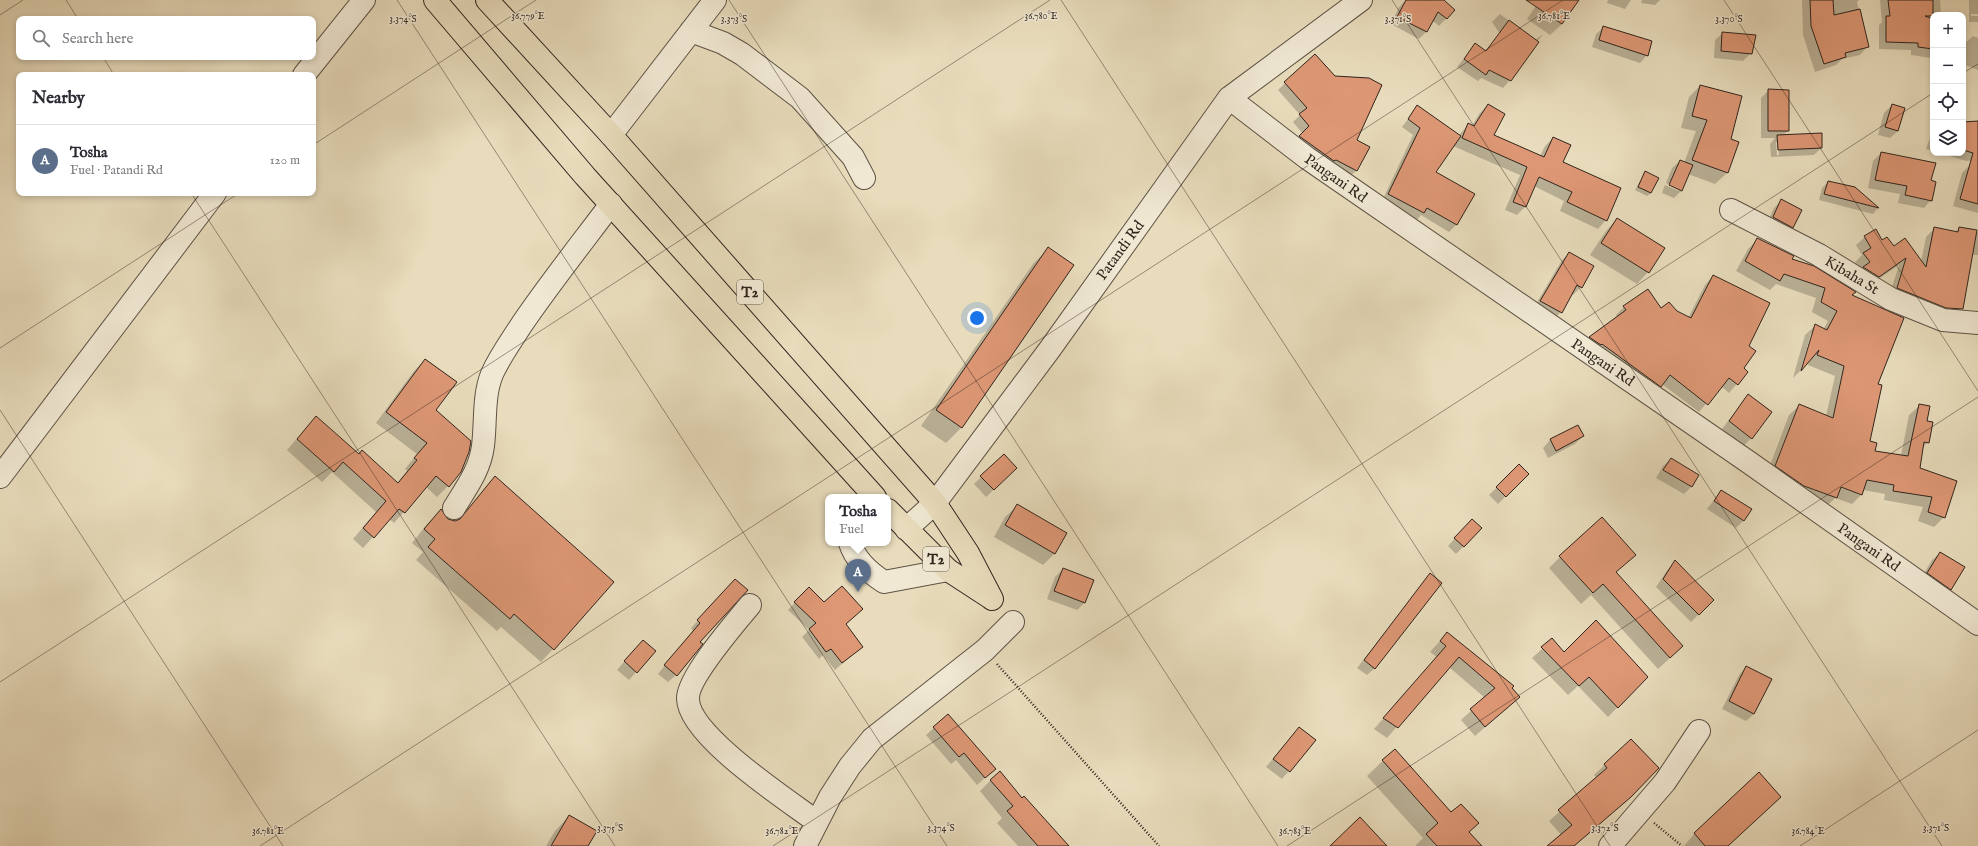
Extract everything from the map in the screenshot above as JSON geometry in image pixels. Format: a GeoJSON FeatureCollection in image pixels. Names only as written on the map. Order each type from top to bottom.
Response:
{"type":"FeatureCollection","features":[{"type":"Feature","properties":{"kind":"highway"},"geometry":{"type":"LineString","coordinates":[[435,0],[611,204],[869,494]]}},
{"type":"Feature","properties":{"kind":"highway","name":"T2"},"geometry":{"type":"LineString","coordinates":[[488,0],[611,135],[935,503],[968,553],[992,599],[948,570],[891,513]]}},
{"type":"Feature","properties":{"kind":"street"},"geometry":{"type":"LineString","coordinates":[[306,72],[364,0]]}},
{"type":"Feature","properties":{"kind":"street"},"geometry":{"type":"LineString","coordinates":[[611,135],[715,0]]}},
{"type":"Feature","properties":{"kind":"street","name":"Patandi Rd"},"geometry":{"type":"LineString","coordinates":[[906,529],[935,503],[1050,349],[1229,98],[1361,0]]}},
{"type":"Feature","properties":{"kind":"street"},"geometry":{"type":"LineString","coordinates":[[691,31],[723,42],[742,54],[800,98],[853,157],[864,178]]}},
{"type":"Feature","properties":{"kind":"street","name":"Pangani Rd"},"geometry":{"type":"LineString","coordinates":[[1229,98],[1314,163],[1747,461],[1978,624]]}},
{"type":"Feature","properties":{"kind":"street"},"geometry":{"type":"LineString","coordinates":[[0,477],[213,196]]}},
{"type":"Feature","properties":{"kind":"street"},"geometry":{"type":"LineString","coordinates":[[454,508],[475,475],[480,461],[483,446],[486,396],[492,375],[501,356],[539,298],[611,204]]}},
{"type":"Feature","properties":{"kind":"street","name":"Kibaha St"},"geometry":{"type":"LineString","coordinates":[[1731,210],[1819,255],[1891,299],[1943,320],[1978,323]]}},
{"type":"Feature","properties":{"kind":"street"},"geometry":{"type":"LineString","coordinates":[[851,546],[852,551],[873,576],[884,582],[948,570]]}},
{"type":"Feature","properties":{"kind":"street"},"geometry":{"type":"LineString","coordinates":[[750,605],[709,656],[691,686],[688,698],[690,709],[706,733],[737,762],[817,822]]}},
{"type":"Feature","properties":{"kind":"street"},"geometry":{"type":"LineString","coordinates":[[805,846],[830,797],[850,766],[872,739],[900,715],[984,650],[1012,622]]}},
{"type":"Feature","properties":{"kind":"street"},"geometry":{"type":"LineString","coordinates":[[1610,846],[1665,782],[1698,732]]}},
{"type":"Feature","properties":{"kind":"path"},"geometry":{"type":"LineString","coordinates":[[984,650],[1159,846]]}},
{"type":"Feature","properties":{"kind":"path"},"geometry":{"type":"LineString","coordinates":[[1640,812],[1682,846]]}},
{"type":"Feature","properties":{"kind":"building"},"geometry":{"type":"Polygon","coordinates":[[[1406,0],[1444,0],[1455,10],[1447,19],[1438,12],[1427,32],[1397,17],[1406,0]]]}},
{"type":"Feature","properties":{"kind":"building"},"geometry":{"type":"Polygon","coordinates":[[[1526,0],[1579,0],[1562,24],[1526,0]]]}},
{"type":"Feature","properties":{"kind":"building"},"geometry":{"type":"Polygon","coordinates":[[[1810,0],[1833,0],[1834,15],[1860,9],[1869,47],[1845,53],[1846,57],[1824,64],[1811,26],[1810,0]]]}},
{"type":"Feature","properties":{"kind":"building"},"geometry":{"type":"Polygon","coordinates":[[[1888,0],[1933,0],[1933,12],[1930,12],[1930,16],[1925,16],[1930,18],[1930,49],[1918,47],[1918,43],[1886,42],[1886,16],[1890,16],[1888,0]]]}},
{"type":"Feature","properties":{"kind":"building"},"geometry":{"type":"Polygon","coordinates":[[[1509,20],[1539,42],[1511,81],[1489,70],[1486,75],[1464,59],[1475,43],[1486,51],[1509,20]]]}},
{"type":"Feature","properties":{"kind":"building"},"geometry":{"type":"Polygon","coordinates":[[[1603,26],[1652,41],[1648,56],[1599,40],[1603,26]]]}},
{"type":"Feature","properties":{"kind":"building"},"geometry":{"type":"Polygon","coordinates":[[[1722,32],[1756,35],[1752,54],[1721,51],[1722,32]]]}},
{"type":"Feature","properties":{"kind":"building"},"geometry":{"type":"Polygon","coordinates":[[[1315,54],[1335,76],[1369,78],[1382,85],[1357,140],[1370,147],[1357,171],[1336,160],[1334,161],[1299,136],[1309,126],[1299,114],[1307,108],[1284,82],[1315,54]]]}},
{"type":"Feature","properties":{"kind":"building"},"geometry":{"type":"Polygon","coordinates":[[[1700,85],[1742,96],[1731,139],[1739,142],[1728,173],[1692,160],[1707,120],[1692,116],[1700,85]]]}},
{"type":"Feature","properties":{"kind":"building"},"geometry":{"type":"Polygon","coordinates":[[[1768,89],[1789,90],[1789,131],[1768,131],[1768,89]]]}},
{"type":"Feature","properties":{"kind":"building"},"geometry":{"type":"Polygon","coordinates":[[[1488,104],[1505,114],[1494,135],[1544,157],[1553,137],[1571,145],[1563,162],[1621,188],[1607,221],[1567,202],[1572,192],[1539,177],[1526,207],[1513,202],[1527,167],[1462,138],[1468,123],[1474,126],[1488,104]]]}},
{"type":"Feature","properties":{"kind":"building"},"geometry":{"type":"Polygon","coordinates":[[[1892,104],[1905,108],[1898,131],[1885,127],[1892,104]]]}},
{"type":"Feature","properties":{"kind":"building"},"geometry":{"type":"Polygon","coordinates":[[[1417,105],[1461,136],[1436,172],[1475,194],[1457,225],[1427,208],[1424,213],[1388,194],[1420,128],[1408,119],[1417,105]]]}},
{"type":"Feature","properties":{"kind":"building"},"geometry":{"type":"Polygon","coordinates":[[[1978,121],[1978,204],[1960,199],[1973,153],[1966,151],[1966,122],[1978,121]]]}},
{"type":"Feature","properties":{"kind":"building"},"geometry":{"type":"Polygon","coordinates":[[[1822,133],[1822,148],[1778,150],[1777,135],[1822,133]]]}},
{"type":"Feature","properties":{"kind":"building"},"geometry":{"type":"Polygon","coordinates":[[[1881,152],[1936,163],[1931,180],[1936,182],[1932,201],[1905,195],[1907,186],[1875,180],[1881,152]]]}},
{"type":"Feature","properties":{"kind":"building"},"geometry":{"type":"Polygon","coordinates":[[[1680,160],[1693,165],[1682,191],[1669,185],[1680,160]]]}},
{"type":"Feature","properties":{"kind":"building"},"geometry":{"type":"Polygon","coordinates":[[[1645,171],[1659,178],[1651,193],[1638,187],[1645,171]]]}},
{"type":"Feature","properties":{"kind":"building"},"geometry":{"type":"Polygon","coordinates":[[[1828,181],[1855,187],[1879,208],[1824,194],[1828,181]]]}},
{"type":"Feature","properties":{"kind":"building"},"geometry":{"type":"Polygon","coordinates":[[[1781,199],[1802,210],[1793,228],[1773,217],[1781,199]]]}},
{"type":"Feature","properties":{"kind":"building"},"geometry":{"type":"Polygon","coordinates":[[[1617,218],[1665,248],[1649,273],[1601,243],[1617,218]]]}},
{"type":"Feature","properties":{"kind":"building"},"geometry":{"type":"Polygon","coordinates":[[[1934,227],[1958,232],[1959,227],[1977,230],[1963,309],[1946,308],[1897,288],[1906,258],[1879,277],[1863,267],[1870,262],[1863,253],[1871,248],[1864,236],[1876,229],[1882,240],[1887,237],[1894,246],[1905,238],[1926,267],[1934,227]]]}},
{"type":"Feature","properties":{"kind":"building"},"geometry":{"type":"Polygon","coordinates":[[[1757,238],[1794,256],[1792,259],[1814,266],[1856,292],[1852,295],[1904,318],[1878,384],[1882,385],[1870,441],[1877,443],[1875,451],[1908,456],[1919,404],[1930,406],[1927,421],[1933,422],[1929,443],[1924,442],[1920,468],[1957,481],[1945,518],[1928,512],[1932,497],[1893,491],[1894,485],[1867,480],[1862,495],[1841,487],[1837,498],[1804,486],[1775,466],[1799,404],[1833,418],[1844,366],[1817,355],[1819,350],[1801,371],[1815,324],[1827,330],[1837,311],[1821,302],[1825,288],[1784,274],[1780,281],[1745,261],[1757,238]]]}},
{"type":"Feature","properties":{"kind":"building"},"geometry":{"type":"Polygon","coordinates":[[[1048,247],[1074,265],[962,428],[936,410],[1048,247]]]}},
{"type":"Feature","properties":{"kind":"building"},"geometry":{"type":"Polygon","coordinates":[[[1569,252],[1594,266],[1582,288],[1577,285],[1562,313],[1540,301],[1569,252]]]}},
{"type":"Feature","properties":{"kind":"building"},"geometry":{"type":"Polygon","coordinates":[[[1713,275],[1770,303],[1749,346],[1756,351],[1744,368],[1748,372],[1738,385],[1729,378],[1708,405],[1670,375],[1661,387],[1602,344],[1601,345],[1589,337],[1626,310],[1623,306],[1648,289],[1661,308],[1669,302],[1677,311],[1691,318],[1713,275]]]}},
{"type":"Feature","properties":{"kind":"building"},"geometry":{"type":"Polygon","coordinates":[[[425,359],[457,382],[436,410],[471,441],[469,452],[461,472],[449,487],[436,476],[405,513],[399,509],[374,538],[363,528],[386,501],[343,462],[334,472],[297,439],[316,416],[359,454],[362,450],[398,483],[417,460],[414,458],[427,443],[386,412],[425,359]]]}},
{"type":"Feature","properties":{"kind":"building"},"geometry":{"type":"Polygon","coordinates":[[[1748,394],[1772,412],[1752,439],[1729,421],[1748,394]]]}},
{"type":"Feature","properties":{"kind":"building"},"geometry":{"type":"Polygon","coordinates":[[[1578,425],[1584,436],[1556,451],[1550,439],[1578,425]]]}},
{"type":"Feature","properties":{"kind":"building"},"geometry":{"type":"Polygon","coordinates":[[[1004,454],[1017,468],[994,490],[980,476],[1004,454]]]}},
{"type":"Feature","properties":{"kind":"building"},"geometry":{"type":"Polygon","coordinates":[[[1671,458],[1699,475],[1692,487],[1663,470],[1671,458]]]}},
{"type":"Feature","properties":{"kind":"building"},"geometry":{"type":"Polygon","coordinates":[[[1519,464],[1529,474],[1506,497],[1496,487],[1519,464]]]}},
{"type":"Feature","properties":{"kind":"building"},"geometry":{"type":"Polygon","coordinates":[[[495,476],[614,582],[554,650],[514,614],[510,619],[428,547],[435,539],[424,529],[441,509],[448,519],[455,521],[460,519],[495,476]]]}},
{"type":"Feature","properties":{"kind":"building"},"geometry":{"type":"Polygon","coordinates":[[[1721,490],[1752,509],[1744,521],[1714,501],[1721,490]]]}},
{"type":"Feature","properties":{"kind":"building"},"geometry":{"type":"Polygon","coordinates":[[[1017,504],[1067,533],[1055,554],[1005,525],[1017,504]]]}},
{"type":"Feature","properties":{"kind":"building"},"geometry":{"type":"Polygon","coordinates":[[[1602,517],[1636,555],[1616,572],[1683,646],[1670,658],[1603,584],[1593,593],[1559,556],[1602,517]]]}},
{"type":"Feature","properties":{"kind":"building"},"geometry":{"type":"Polygon","coordinates":[[[1472,519],[1482,528],[1464,547],[1454,538],[1472,519]]]}},
{"type":"Feature","properties":{"kind":"building"},"geometry":{"type":"Polygon","coordinates":[[[1940,552],[1965,567],[1951,590],[1927,573],[1940,552]]]}},
{"type":"Feature","properties":{"kind":"building"},"geometry":{"type":"Polygon","coordinates":[[[1675,560],[1714,600],[1699,615],[1663,579],[1675,560]]]}},
{"type":"Feature","properties":{"kind":"building"},"geometry":{"type":"Polygon","coordinates":[[[1063,568],[1094,580],[1085,603],[1054,591],[1063,568]]]}},
{"type":"Feature","properties":{"kind":"building"},"geometry":{"type":"Polygon","coordinates":[[[1430,573],[1442,583],[1375,669],[1364,660],[1430,573]]]}},
{"type":"Feature","properties":{"kind":"building"},"geometry":{"type":"Polygon","coordinates":[[[735,579],[748,590],[700,642],[703,644],[677,676],[664,665],[700,623],[697,620],[735,579]]]}},
{"type":"Feature","properties":{"kind":"building"},"geometry":{"type":"Polygon","coordinates":[[[842,586],[863,609],[846,624],[863,647],[842,663],[831,649],[826,652],[809,629],[816,623],[794,602],[809,587],[824,602],[842,586]]]}},
{"type":"Feature","properties":{"kind":"building"},"geometry":{"type":"Polygon","coordinates":[[[1596,620],[1648,677],[1618,708],[1589,677],[1579,686],[1541,647],[1552,638],[1564,652],[1596,620]]]}},
{"type":"Feature","properties":{"kind":"building"},"geometry":{"type":"Polygon","coordinates":[[[1447,632],[1514,686],[1512,688],[1520,697],[1485,727],[1470,709],[1495,688],[1459,657],[1398,728],[1383,718],[1446,646],[1440,641],[1447,632]]]}},
{"type":"Feature","properties":{"kind":"building"},"geometry":{"type":"Polygon","coordinates":[[[643,640],[656,651],[637,673],[624,661],[643,640]]]}},
{"type":"Feature","properties":{"kind":"building"},"geometry":{"type":"Polygon","coordinates":[[[1746,666],[1772,679],[1754,714],[1729,701],[1746,666]]]}},
{"type":"Feature","properties":{"kind":"building"},"geometry":{"type":"Polygon","coordinates":[[[948,714],[996,769],[985,778],[964,753],[959,757],[933,727],[948,714]]]}},
{"type":"Feature","properties":{"kind":"building"},"geometry":{"type":"Polygon","coordinates":[[[1299,727],[1316,740],[1290,772],[1273,759],[1299,727]]]}},
{"type":"Feature","properties":{"kind":"building"},"geometry":{"type":"Polygon","coordinates":[[[1631,739],[1659,768],[1631,797],[1574,846],[1547,846],[1572,825],[1558,810],[1607,768],[1604,764],[1631,739]]]}},
{"type":"Feature","properties":{"kind":"building"},"geometry":{"type":"Polygon","coordinates":[[[1395,749],[1451,812],[1461,804],[1479,823],[1469,832],[1482,846],[1437,846],[1426,834],[1438,823],[1382,760],[1395,749]]]}},
{"type":"Feature","properties":{"kind":"building"},"geometry":{"type":"Polygon","coordinates":[[[1000,771],[1022,798],[1024,796],[1069,846],[1038,846],[1007,811],[1013,806],[990,780],[1000,771]]]}},
{"type":"Feature","properties":{"kind":"building"},"geometry":{"type":"Polygon","coordinates":[[[1759,772],[1781,797],[1728,846],[1705,846],[1694,833],[1759,772]]]}},
{"type":"Feature","properties":{"kind":"building"},"geometry":{"type":"Polygon","coordinates":[[[569,815],[597,831],[588,846],[551,846],[569,815]]]}},
{"type":"Feature","properties":{"kind":"building"},"geometry":{"type":"Polygon","coordinates":[[[1360,817],[1387,846],[1330,846],[1360,817]]]}},
{"type":"Feature","properties":{"kind":"place","name":"Tosha"},"geometry":{"type":"Point","coordinates":[858,592]}}]}
